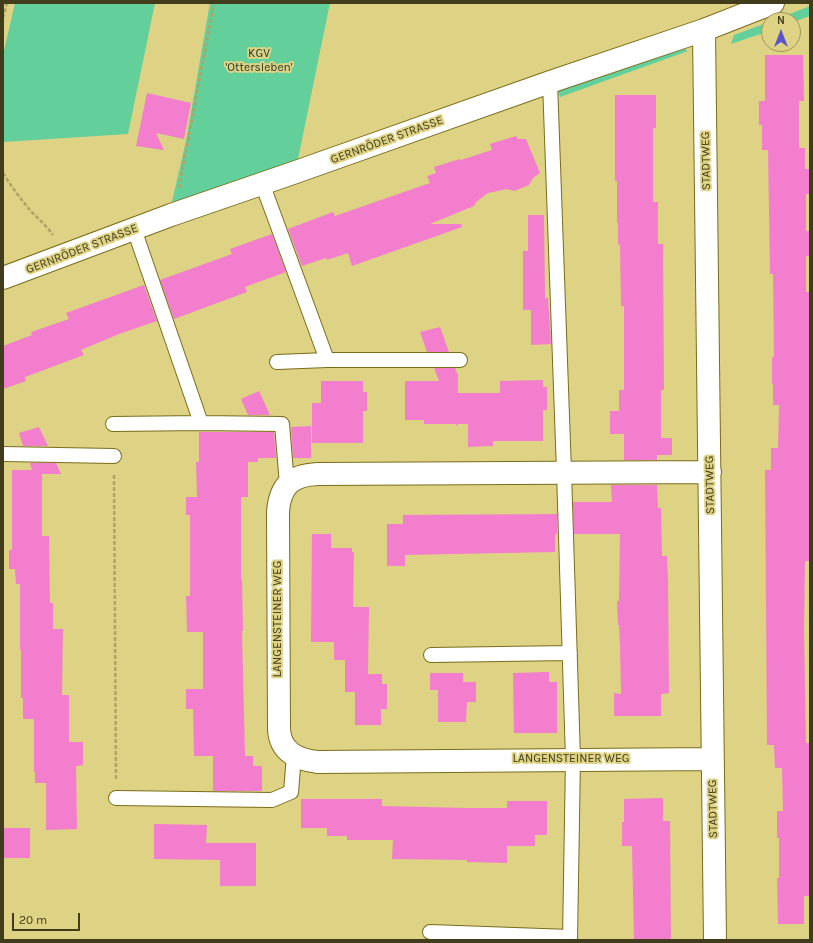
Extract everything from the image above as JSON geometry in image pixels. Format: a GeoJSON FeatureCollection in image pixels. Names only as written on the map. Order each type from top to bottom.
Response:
{"type":"FeatureCollection","features":[{"type":"Feature","properties":{"kind":"street","name":"GERNRÖDER STRASSE"},"geometry":{"type":"LineString","coordinates":[[3,278],[171,215],[550,82],[704,30],[773,3]]}},
{"type":"Feature","properties":{"kind":"street","name":"STADTWEG"},"geometry":{"type":"LineString","coordinates":[[704,30],[715,940]]}},
{"type":"Feature","properties":{"kind":"street"},"geometry":{"type":"LineString","coordinates":[[287,485],[302,476],[318,474],[710,472]]}},
{"type":"Feature","properties":{"kind":"street","name":"LANGENSTEINER WEG"},"geometry":{"type":"LineString","coordinates":[[287,485],[279,499],[278,512],[279,729],[283,744],[294,755],[304,760],[318,762],[712,759]]}},
{"type":"Feature","properties":{"kind":"lane"},"geometry":{"type":"LineString","coordinates":[[430,932],[570,938],[573,759],[550,82]]}},
{"type":"Feature","properties":{"kind":"lane"},"geometry":{"type":"LineString","coordinates":[[262,183],[327,360]]}},
{"type":"Feature","properties":{"kind":"lane"},"geometry":{"type":"LineString","coordinates":[[134,229],[200,422]]}},
{"type":"Feature","properties":{"kind":"lane"},"geometry":{"type":"LineString","coordinates":[[277,362],[327,360],[460,360]]}},
{"type":"Feature","properties":{"kind":"lane"},"geometry":{"type":"LineString","coordinates":[[113,424],[200,422],[282,424],[287,485]]}},
{"type":"Feature","properties":{"kind":"lane"},"geometry":{"type":"LineString","coordinates":[[3,454],[114,456]]}},
{"type":"Feature","properties":{"kind":"lane"},"geometry":{"type":"LineString","coordinates":[[431,655],[570,653]]}},
{"type":"Feature","properties":{"kind":"lane"},"geometry":{"type":"LineString","coordinates":[[116,798],[272,800],[291,792],[294,755]]}},
{"type":"Feature","properties":{"kind":"path"},"geometry":{"type":"LineString","coordinates":[[3,18],[7,3]]}},
{"type":"Feature","properties":{"kind":"path"},"geometry":{"type":"LineString","coordinates":[[171,215],[180,186],[214,3]]}},
{"type":"Feature","properties":{"kind":"path"},"geometry":{"type":"LineString","coordinates":[[3,173],[11,187],[30,210],[47,226],[58,242],[63,256]]}},
{"type":"Feature","properties":{"kind":"path"},"geometry":{"type":"LineString","coordinates":[[114,456],[116,798]]}},
{"type":"Feature","properties":{"kind":"green space"},"geometry":{"type":"Polygon","coordinates":[[[15,3],[155,3],[128,134],[3,142],[3,55],[15,3]]]}},
{"type":"Feature","properties":{"kind":"green space","name":"KGV 'Ottersleben'"},"geometry":{"type":"Polygon","coordinates":[[[210,3],[330,3],[298,159],[171,206],[186,141],[210,3]]]}},
{"type":"Feature","properties":{"kind":"green space"},"geometry":{"type":"Polygon","coordinates":[[[810,6],[810,16],[801,19],[801,12],[795,12],[810,6]]]}},
{"type":"Feature","properties":{"kind":"green space"},"geometry":{"type":"Polygon","coordinates":[[[761,25],[761,34],[731,44],[734,35],[761,25]]]}},
{"type":"Feature","properties":{"kind":"green space"},"geometry":{"type":"Polygon","coordinates":[[[681,47],[688,51],[560,97],[557,88],[681,47]]]}},
{"type":"Feature","properties":{"kind":"building"},"geometry":{"type":"Polygon","coordinates":[[[765,55],[803,55],[804,101],[799,101],[799,148],[805,148],[805,169],[810,169],[810,194],[806,194],[806,231],[810,231],[810,256],[806,256],[806,292],[810,292],[810,561],[805,561],[804,631],[806,743],[810,743],[810,896],[804,896],[804,924],[778,924],[777,878],[779,878],[779,838],[777,838],[777,811],[783,811],[782,768],[775,768],[774,745],[767,745],[765,470],[771,470],[771,448],[778,448],[779,405],[773,405],[772,384],[772,357],[774,357],[773,274],[770,274],[768,150],[762,150],[762,125],[759,125],[759,101],[765,101],[765,55]]]}},
{"type":"Feature","properties":{"kind":"building"},"geometry":{"type":"Polygon","coordinates":[[[147,93],[191,103],[184,139],[156,133],[164,150],[136,146],[147,93]]]}},
{"type":"Feature","properties":{"kind":"building"},"geometry":{"type":"Polygon","coordinates":[[[615,95],[656,95],[656,128],[653,128],[653,202],[658,202],[658,244],[663,244],[664,390],[661,390],[661,438],[672,438],[672,455],[657,455],[657,460],[624,460],[624,434],[610,434],[610,411],[619,411],[619,390],[624,390],[624,306],[621,306],[620,245],[618,244],[617,223],[617,181],[615,181],[615,95]]]}},
{"type":"Feature","properties":{"kind":"building"},"geometry":{"type":"Polygon","coordinates":[[[516,136],[518,139],[526,139],[540,173],[533,178],[529,185],[514,191],[507,189],[488,193],[477,201],[474,206],[430,224],[461,224],[462,227],[352,266],[348,253],[302,266],[288,229],[333,212],[335,216],[430,183],[427,176],[436,173],[434,167],[492,150],[490,144],[516,136]]]}},
{"type":"Feature","properties":{"kind":"building"},"geometry":{"type":"Polygon","coordinates":[[[528,215],[544,215],[545,298],[548,298],[551,344],[531,345],[531,310],[523,310],[523,251],[528,251],[528,215]]]}},
{"type":"Feature","properties":{"kind":"building"},"geometry":{"type":"Polygon","coordinates":[[[272,234],[286,272],[245,287],[247,292],[174,319],[160,280],[232,254],[230,249],[272,234]]]}},
{"type":"Feature","properties":{"kind":"building"},"geometry":{"type":"Polygon","coordinates":[[[144,285],[157,321],[119,334],[81,350],[84,355],[25,377],[26,381],[3,389],[3,346],[32,335],[31,332],[69,319],[66,313],[144,285]]]}},
{"type":"Feature","properties":{"kind":"building"},"geometry":{"type":"Polygon","coordinates":[[[440,327],[449,352],[427,352],[420,332],[440,327]]]}},
{"type":"Feature","properties":{"kind":"building"},"geometry":{"type":"Polygon","coordinates":[[[434,368],[455,368],[458,375],[458,393],[500,393],[500,381],[543,380],[543,387],[547,387],[547,410],[543,410],[543,441],[493,441],[493,446],[468,447],[468,424],[458,424],[456,426],[456,424],[424,424],[424,420],[405,420],[405,381],[439,381],[434,368]]]}},
{"type":"Feature","properties":{"kind":"building"},"geometry":{"type":"Polygon","coordinates":[[[321,381],[363,381],[363,392],[367,392],[367,411],[363,411],[363,443],[312,443],[312,403],[321,403],[321,381]]]}},
{"type":"Feature","properties":{"kind":"building"},"geometry":{"type":"Polygon","coordinates":[[[259,391],[270,415],[248,415],[241,399],[259,391]]]}},
{"type":"Feature","properties":{"kind":"building"},"geometry":{"type":"Polygon","coordinates":[[[311,426],[311,458],[293,458],[291,427],[311,426]]]}},
{"type":"Feature","properties":{"kind":"building"},"geometry":{"type":"Polygon","coordinates":[[[39,427],[48,446],[23,446],[19,433],[39,427]]]}},
{"type":"Feature","properties":{"kind":"building"},"geometry":{"type":"Polygon","coordinates":[[[199,432],[274,432],[276,458],[258,458],[258,462],[248,462],[248,497],[241,497],[241,579],[245,756],[253,756],[253,766],[262,766],[262,791],[213,791],[213,756],[194,756],[193,709],[186,709],[186,689],[203,689],[203,632],[187,632],[186,596],[190,596],[190,515],[186,515],[186,497],[197,497],[196,462],[199,462],[199,432]]]}},
{"type":"Feature","properties":{"kind":"building"},"geometry":{"type":"Polygon","coordinates":[[[30,463],[56,463],[61,474],[42,474],[42,536],[49,536],[50,603],[53,603],[53,629],[63,629],[62,695],[69,695],[69,742],[83,742],[83,765],[76,766],[77,829],[46,830],[46,783],[35,783],[34,719],[23,719],[23,698],[21,698],[20,584],[16,584],[15,569],[9,569],[9,550],[12,550],[12,470],[32,470],[30,463]]]}},
{"type":"Feature","properties":{"kind":"building"},"geometry":{"type":"Polygon","coordinates":[[[611,485],[657,485],[658,508],[661,508],[662,556],[667,556],[668,580],[669,693],[661,694],[661,716],[614,716],[614,693],[621,694],[617,601],[619,601],[620,534],[574,534],[573,502],[612,502],[611,485]]]}},
{"type":"Feature","properties":{"kind":"building"},"geometry":{"type":"Polygon","coordinates":[[[557,514],[555,552],[405,555],[405,566],[387,566],[387,524],[403,524],[403,515],[557,514]]]}},
{"type":"Feature","properties":{"kind":"building"},"geometry":{"type":"Polygon","coordinates":[[[312,534],[331,534],[331,548],[352,548],[352,552],[354,552],[353,607],[369,607],[368,674],[382,674],[382,684],[387,684],[387,709],[381,709],[381,725],[355,725],[355,692],[345,692],[345,660],[334,660],[334,642],[311,642],[312,534]]]}},
{"type":"Feature","properties":{"kind":"building"},"geometry":{"type":"Polygon","coordinates":[[[549,672],[549,682],[557,682],[557,733],[514,733],[513,673],[549,672]]]}},
{"type":"Feature","properties":{"kind":"building"},"geometry":{"type":"Polygon","coordinates":[[[430,673],[463,673],[463,682],[476,682],[476,702],[467,702],[466,722],[438,722],[438,690],[430,690],[430,673]]]}},
{"type":"Feature","properties":{"kind":"building"},"geometry":{"type":"Polygon","coordinates":[[[663,798],[663,821],[670,821],[671,940],[634,940],[632,846],[622,846],[624,799],[663,798]]]}},
{"type":"Feature","properties":{"kind":"building"},"geometry":{"type":"Polygon","coordinates":[[[301,799],[382,799],[382,806],[467,808],[507,808],[507,801],[547,801],[547,835],[535,835],[535,846],[507,846],[507,863],[467,862],[467,860],[392,859],[393,840],[347,840],[347,836],[327,836],[327,828],[301,828],[301,799]]]}},
{"type":"Feature","properties":{"kind":"building"},"geometry":{"type":"Polygon","coordinates":[[[154,824],[207,825],[206,843],[256,843],[256,886],[220,886],[220,860],[154,859],[154,824]]]}},
{"type":"Feature","properties":{"kind":"building"},"geometry":{"type":"Polygon","coordinates":[[[3,828],[30,828],[30,858],[3,858],[3,828]]]}}]}
